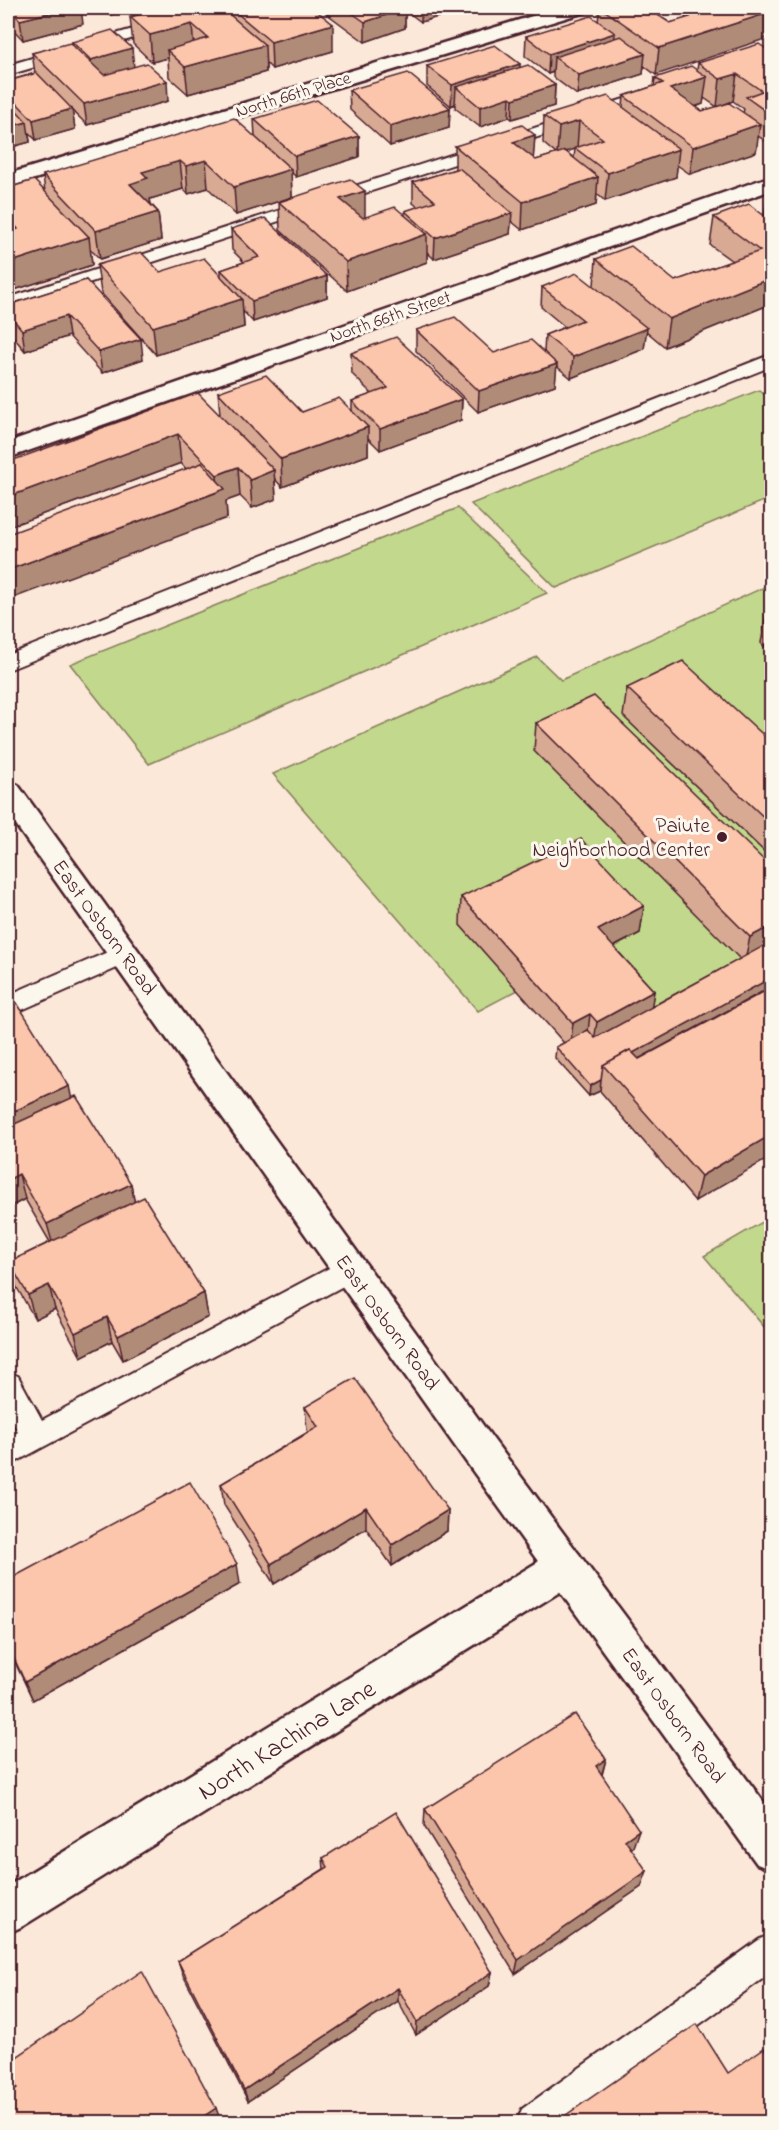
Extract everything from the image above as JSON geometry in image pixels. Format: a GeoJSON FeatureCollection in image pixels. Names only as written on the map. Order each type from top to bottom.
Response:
{"type":"FeatureCollection","features":[{"type":"Feature","properties":{"kind":"street","name":"North 66th Place"},"geometry":{"type":"LineString","coordinates":[[8,181],[578,8]]}},
{"type":"Feature","properties":{"kind":"street","name":"North 66th Street"},"geometry":{"type":"LineString","coordinates":[[8,450],[771,182]]}},
{"type":"Feature","properties":{"kind":"street","name":"East Osborn Road"},"geometry":{"type":"LineString","coordinates":[[8,792],[565,1567],[771,1849]]}},
{"type":"Feature","properties":{"kind":"street","name":"North Kachina Lane"},"geometry":{"type":"LineString","coordinates":[[8,1911],[565,1567]]}},
{"type":"Feature","properties":{"kind":"lane"},"geometry":{"type":"LineString","coordinates":[[8,70],[221,8]]}},
{"type":"Feature","properties":{"kind":"lane"},"geometry":{"type":"LineString","coordinates":[[8,303],[669,90]]}},
{"type":"Feature","properties":{"kind":"lane"},"geometry":{"type":"LineString","coordinates":[[8,663],[771,359]]}},
{"type":"Feature","properties":{"kind":"lane"},"geometry":{"type":"LineString","coordinates":[[8,1006],[124,954]]}},
{"type":"Feature","properties":{"kind":"lane"},"geometry":{"type":"LineString","coordinates":[[8,1453],[350,1269]]}},
{"type":"Feature","properties":{"kind":"lane"},"geometry":{"type":"LineString","coordinates":[[8,1385],[36,1437]]}},
{"type":"Feature","properties":{"kind":"lane"},"geometry":{"type":"LineString","coordinates":[[535,2122],[771,1952]]}},
{"type":"Feature","properties":{"kind":"green space"},"geometry":{"type":"Polygon","coordinates":[[[759,390],[771,400],[771,498],[556,588],[471,504],[759,390]]]}},
{"type":"Feature","properties":{"kind":"green space"},"geometry":{"type":"Polygon","coordinates":[[[458,508],[547,593],[149,764],[70,664],[458,508]]]}},
{"type":"Feature","properties":{"kind":"green space"},"geometry":{"type":"Polygon","coordinates":[[[771,584],[771,775],[623,716],[771,858],[771,900],[744,964],[650,1017],[460,925],[518,990],[478,1011],[273,774],[537,657],[561,680],[771,584]]]}},
{"type":"Feature","properties":{"kind":"green space"},"geometry":{"type":"Polygon","coordinates":[[[771,1217],[771,1335],[704,1256],[771,1217]]]}},
{"type":"Feature","properties":{"kind":"building"},"geometry":{"type":"Polygon","coordinates":[[[8,8],[69,8],[20,20],[8,8]]]}},
{"type":"Feature","properties":{"kind":"building"},"geometry":{"type":"Polygon","coordinates":[[[165,8],[222,8],[265,45],[185,67],[167,50],[208,38],[192,24],[150,35],[130,17],[165,8]]]}},
{"type":"Feature","properties":{"kind":"building"},"geometry":{"type":"Polygon","coordinates":[[[231,8],[313,8],[333,24],[271,42],[231,8]]]}},
{"type":"Feature","properties":{"kind":"building"},"geometry":{"type":"Polygon","coordinates":[[[345,8],[404,8],[405,9],[365,22],[345,8]]]}},
{"type":"Feature","properties":{"kind":"building"},"geometry":{"type":"Polygon","coordinates":[[[601,8],[647,8],[670,23],[690,17],[686,14],[707,8],[771,8],[771,12],[659,48],[601,8]]]}},
{"type":"Feature","properties":{"kind":"building"},"geometry":{"type":"Polygon","coordinates":[[[591,16],[615,33],[549,54],[526,36],[591,16]]]}},
{"type":"Feature","properties":{"kind":"building"},"geometry":{"type":"Polygon","coordinates":[[[112,30],[132,48],[91,60],[72,42],[112,30]]]}},
{"type":"Feature","properties":{"kind":"building"},"geometry":{"type":"Polygon","coordinates":[[[621,36],[645,54],[579,75],[554,57],[621,36]]]}},
{"type":"Feature","properties":{"kind":"building"},"geometry":{"type":"Polygon","coordinates":[[[70,43],[104,75],[147,63],[167,81],[84,104],[32,53],[70,43]]]}},
{"type":"Feature","properties":{"kind":"building"},"geometry":{"type":"Polygon","coordinates":[[[759,44],[771,52],[771,115],[746,97],[762,91],[737,74],[720,79],[698,63],[759,44]]]}},
{"type":"Feature","properties":{"kind":"building"},"geometry":{"type":"Polygon","coordinates":[[[495,45],[520,64],[452,85],[427,66],[495,45]]]}},
{"type":"Feature","properties":{"kind":"building"},"geometry":{"type":"Polygon","coordinates":[[[528,65],[555,85],[480,107],[456,87],[528,65]]]}},
{"type":"Feature","properties":{"kind":"building"},"geometry":{"type":"Polygon","coordinates":[[[691,66],[707,77],[670,89],[702,111],[729,103],[760,124],[693,147],[624,96],[663,83],[655,78],[691,66]]]}},
{"type":"Feature","properties":{"kind":"building"},"geometry":{"type":"Polygon","coordinates":[[[37,73],[72,109],[33,120],[8,94],[8,81],[37,73]]]}},
{"type":"Feature","properties":{"kind":"building"},"geometry":{"type":"Polygon","coordinates":[[[408,73],[450,108],[390,126],[349,90],[408,73]]]}},
{"type":"Feature","properties":{"kind":"building"},"geometry":{"type":"Polygon","coordinates":[[[608,96],[679,149],[608,173],[575,148],[603,139],[579,121],[559,127],[544,116],[608,96]]]}},
{"type":"Feature","properties":{"kind":"building"},"geometry":{"type":"Polygon","coordinates":[[[317,100],[359,136],[295,156],[254,119],[317,100]]]}},
{"type":"Feature","properties":{"kind":"building"},"geometry":{"type":"Polygon","coordinates":[[[8,101],[27,122],[8,127],[8,101]]]}},
{"type":"Feature","properties":{"kind":"building"},"geometry":{"type":"Polygon","coordinates":[[[234,118],[291,169],[234,187],[206,160],[186,166],[180,161],[142,172],[148,178],[130,184],[158,212],[96,231],[43,175],[234,118]]]}},
{"type":"Feature","properties":{"kind":"building"},"geometry":{"type":"Polygon","coordinates":[[[522,125],[535,135],[513,142],[536,160],[565,151],[598,177],[523,202],[455,146],[522,125]]]}},
{"type":"Feature","properties":{"kind":"building"},"geometry":{"type":"Polygon","coordinates":[[[459,168],[512,213],[435,238],[405,211],[435,201],[413,182],[459,168]]]}},
{"type":"Feature","properties":{"kind":"building"},"geometry":{"type":"Polygon","coordinates":[[[350,179],[365,191],[340,199],[363,218],[395,207],[427,234],[346,262],[279,202],[350,179]]]}},
{"type":"Feature","properties":{"kind":"building"},"geometry":{"type":"Polygon","coordinates":[[[34,180],[89,237],[8,263],[8,233],[18,229],[8,217],[8,188],[34,180]]]}},
{"type":"Feature","properties":{"kind":"building"},"geometry":{"type":"Polygon","coordinates":[[[749,204],[771,221],[771,278],[669,319],[596,259],[631,246],[675,281],[760,251],[714,217],[749,204]]]}},
{"type":"Feature","properties":{"kind":"building"},"geometry":{"type":"Polygon","coordinates":[[[265,218],[327,276],[252,301],[221,270],[259,257],[231,229],[265,218]]]}},
{"type":"Feature","properties":{"kind":"building"},"geometry":{"type":"Polygon","coordinates":[[[141,252],[160,272],[204,258],[242,299],[153,327],[97,265],[141,252]]]}},
{"type":"Feature","properties":{"kind":"building"},"geometry":{"type":"Polygon","coordinates":[[[577,273],[647,328],[573,357],[545,335],[583,320],[542,287],[577,273]]]}},
{"type":"Feature","properties":{"kind":"building"},"geometry":{"type":"Polygon","coordinates":[[[86,280],[141,339],[99,352],[66,316],[22,330],[8,313],[8,305],[86,280]]]}},
{"type":"Feature","properties":{"kind":"building"},"geometry":{"type":"Polygon","coordinates":[[[455,317],[494,353],[531,340],[557,364],[479,391],[416,330],[455,317]]]}},
{"type":"Feature","properties":{"kind":"building"},"geometry":{"type":"Polygon","coordinates":[[[396,337],[462,399],[380,429],[352,401],[388,388],[351,353],[396,337]]]}},
{"type":"Feature","properties":{"kind":"building"},"geometry":{"type":"Polygon","coordinates":[[[266,375],[302,412],[339,398],[368,427],[281,459],[218,392],[266,375]]]}},
{"type":"Feature","properties":{"kind":"building"},"geometry":{"type":"Polygon","coordinates":[[[198,393],[274,470],[250,480],[238,467],[217,475],[178,434],[8,497],[8,462],[198,393]]]}},
{"type":"Feature","properties":{"kind":"building"},"geometry":{"type":"Polygon","coordinates":[[[202,463],[225,489],[8,570],[8,534],[202,463]]]}},
{"type":"Feature","properties":{"kind":"building"},"geometry":{"type":"Polygon","coordinates":[[[683,661],[771,742],[771,824],[627,688],[683,661]]]}},
{"type":"Feature","properties":{"kind":"building"},"geometry":{"type":"Polygon","coordinates":[[[594,696],[771,867],[771,926],[750,937],[536,723],[594,696]]]}},
{"type":"Feature","properties":{"kind":"building"},"geometry":{"type":"Polygon","coordinates":[[[581,839],[644,906],[598,930],[654,991],[597,1022],[590,1014],[573,1023],[461,897],[581,839]]]}},
{"type":"Feature","properties":{"kind":"building"},"geometry":{"type":"Polygon","coordinates":[[[771,942],[771,978],[633,1053],[630,1050],[603,1065],[601,1080],[590,1086],[556,1047],[588,1030],[595,1038],[771,942]]]}},
{"type":"Feature","properties":{"kind":"building"},"geometry":{"type":"Polygon","coordinates":[[[771,988],[771,1135],[701,1176],[603,1065],[630,1050],[639,1059],[771,988]]]}},
{"type":"Feature","properties":{"kind":"building"},"geometry":{"type":"Polygon","coordinates":[[[17,1003],[69,1086],[8,1114],[8,1007],[17,1003]]]}},
{"type":"Feature","properties":{"kind":"building"},"geometry":{"type":"Polygon","coordinates":[[[76,1096],[131,1184],[47,1224],[19,1174],[8,1180],[8,1127],[76,1096]]]}},
{"type":"Feature","properties":{"kind":"building"},"geometry":{"type":"Polygon","coordinates":[[[144,1197],[204,1293],[118,1336],[107,1317],[75,1333],[49,1285],[28,1295],[9,1262],[144,1197]]]}},
{"type":"Feature","properties":{"kind":"building"},"geometry":{"type":"Polygon","coordinates":[[[355,1378],[448,1510],[392,1545],[366,1507],[271,1564],[221,1484],[318,1427],[305,1407],[355,1378]]]}},
{"type":"Feature","properties":{"kind":"building"},"geometry":{"type":"Polygon","coordinates":[[[190,1482],[237,1564],[25,1682],[8,1645],[8,1580],[190,1482]]]}},
{"type":"Feature","properties":{"kind":"building"},"geometry":{"type":"Polygon","coordinates":[[[575,1714],[606,1759],[596,1766],[639,1830],[625,1840],[647,1871],[518,1960],[425,1809],[575,1714]]]}},
{"type":"Feature","properties":{"kind":"building"},"geometry":{"type":"Polygon","coordinates":[[[396,1812],[492,1972],[417,2022],[398,1988],[244,2090],[178,1961],[328,1867],[323,1858],[396,1812]]]}},
{"type":"Feature","properties":{"kind":"building"},"geometry":{"type":"Polygon","coordinates":[[[142,1971],[216,2108],[195,2122],[8,2122],[8,2094],[17,2088],[8,2070],[8,2063],[142,1971]]]}},
{"type":"Feature","properties":{"kind":"building"},"geometry":{"type":"Polygon","coordinates":[[[697,2024],[728,2073],[764,2048],[771,2059],[771,2122],[556,2122],[697,2024]]]}},
{"type":"Feature","properties":{"kind":"place","name":"Paiute Neighborhood Center"},"geometry":{"type":"Point","coordinates":[722,837]}}]}
